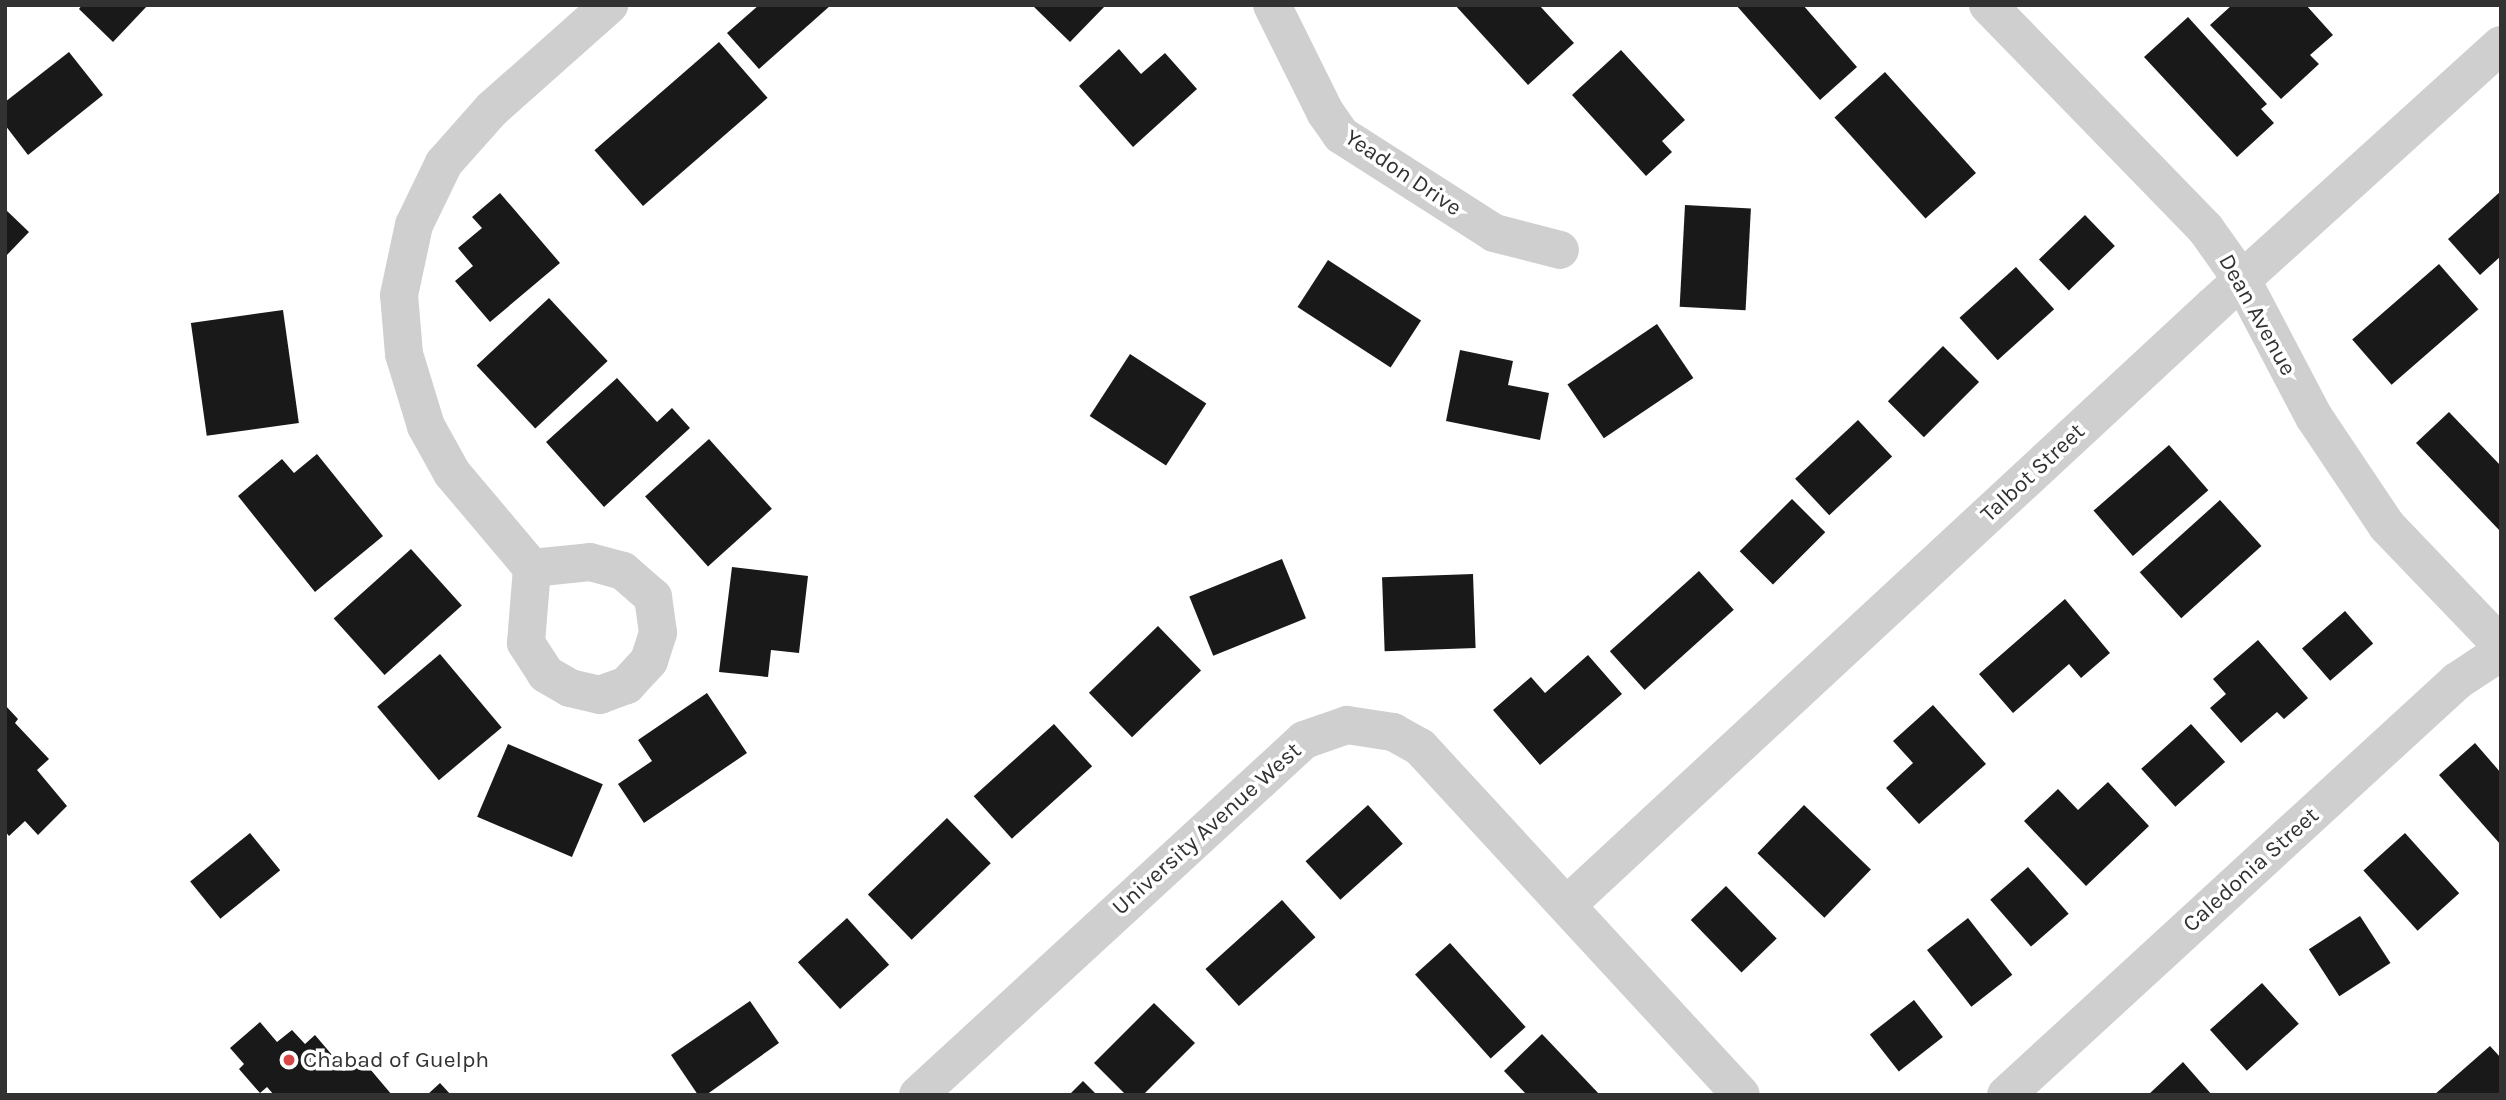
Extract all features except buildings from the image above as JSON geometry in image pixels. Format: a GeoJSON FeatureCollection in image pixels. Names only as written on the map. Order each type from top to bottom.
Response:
{"type":"FeatureCollection","features":[{"type":"Feature","properties":{"kind":"street"},"geometry":{"type":"LineString","coordinates":[[532,568],[452,473],[426,426],[404,354],[399,295],[414,225],[444,163],[492,109],[609,5]]}},
{"type":"Feature","properties":{"kind":"street","name":"Yeadon Drive"},"geometry":{"type":"LineString","coordinates":[[1272,5],[1325,112],[1341,135],[1494,233],[1560,250]]}},
{"type":"Feature","properties":{"kind":"street","name":"Dean Avenue"},"geometry":{"type":"LineString","coordinates":[[1988,5],[2205,228],[2242,280],[2314,417],[2387,526],[2501,645]]}},
{"type":"Feature","properties":{"kind":"street","name":"Talbot Street"},"geometry":{"type":"LineString","coordinates":[[1568,904],[2242,280],[2501,45]]}},
{"type":"Feature","properties":{"kind":"street","name":"Caledonia Street"},"geometry":{"type":"LineString","coordinates":[[2006,1095],[2457,681],[2501,652]]}},
{"type":"Feature","properties":{"kind":"street","name":"University Avenue West"},"geometry":{"type":"LineString","coordinates":[[918,1095],[1304,740],[1347,725],[1392,732],[1420,747],[1568,904],[1741,1095]]}},
{"type":"Feature","properties":{"kind":"place","name":"Chabad of Guelph"},"geometry":{"type":"Point","coordinates":[289,1060]}}]}
